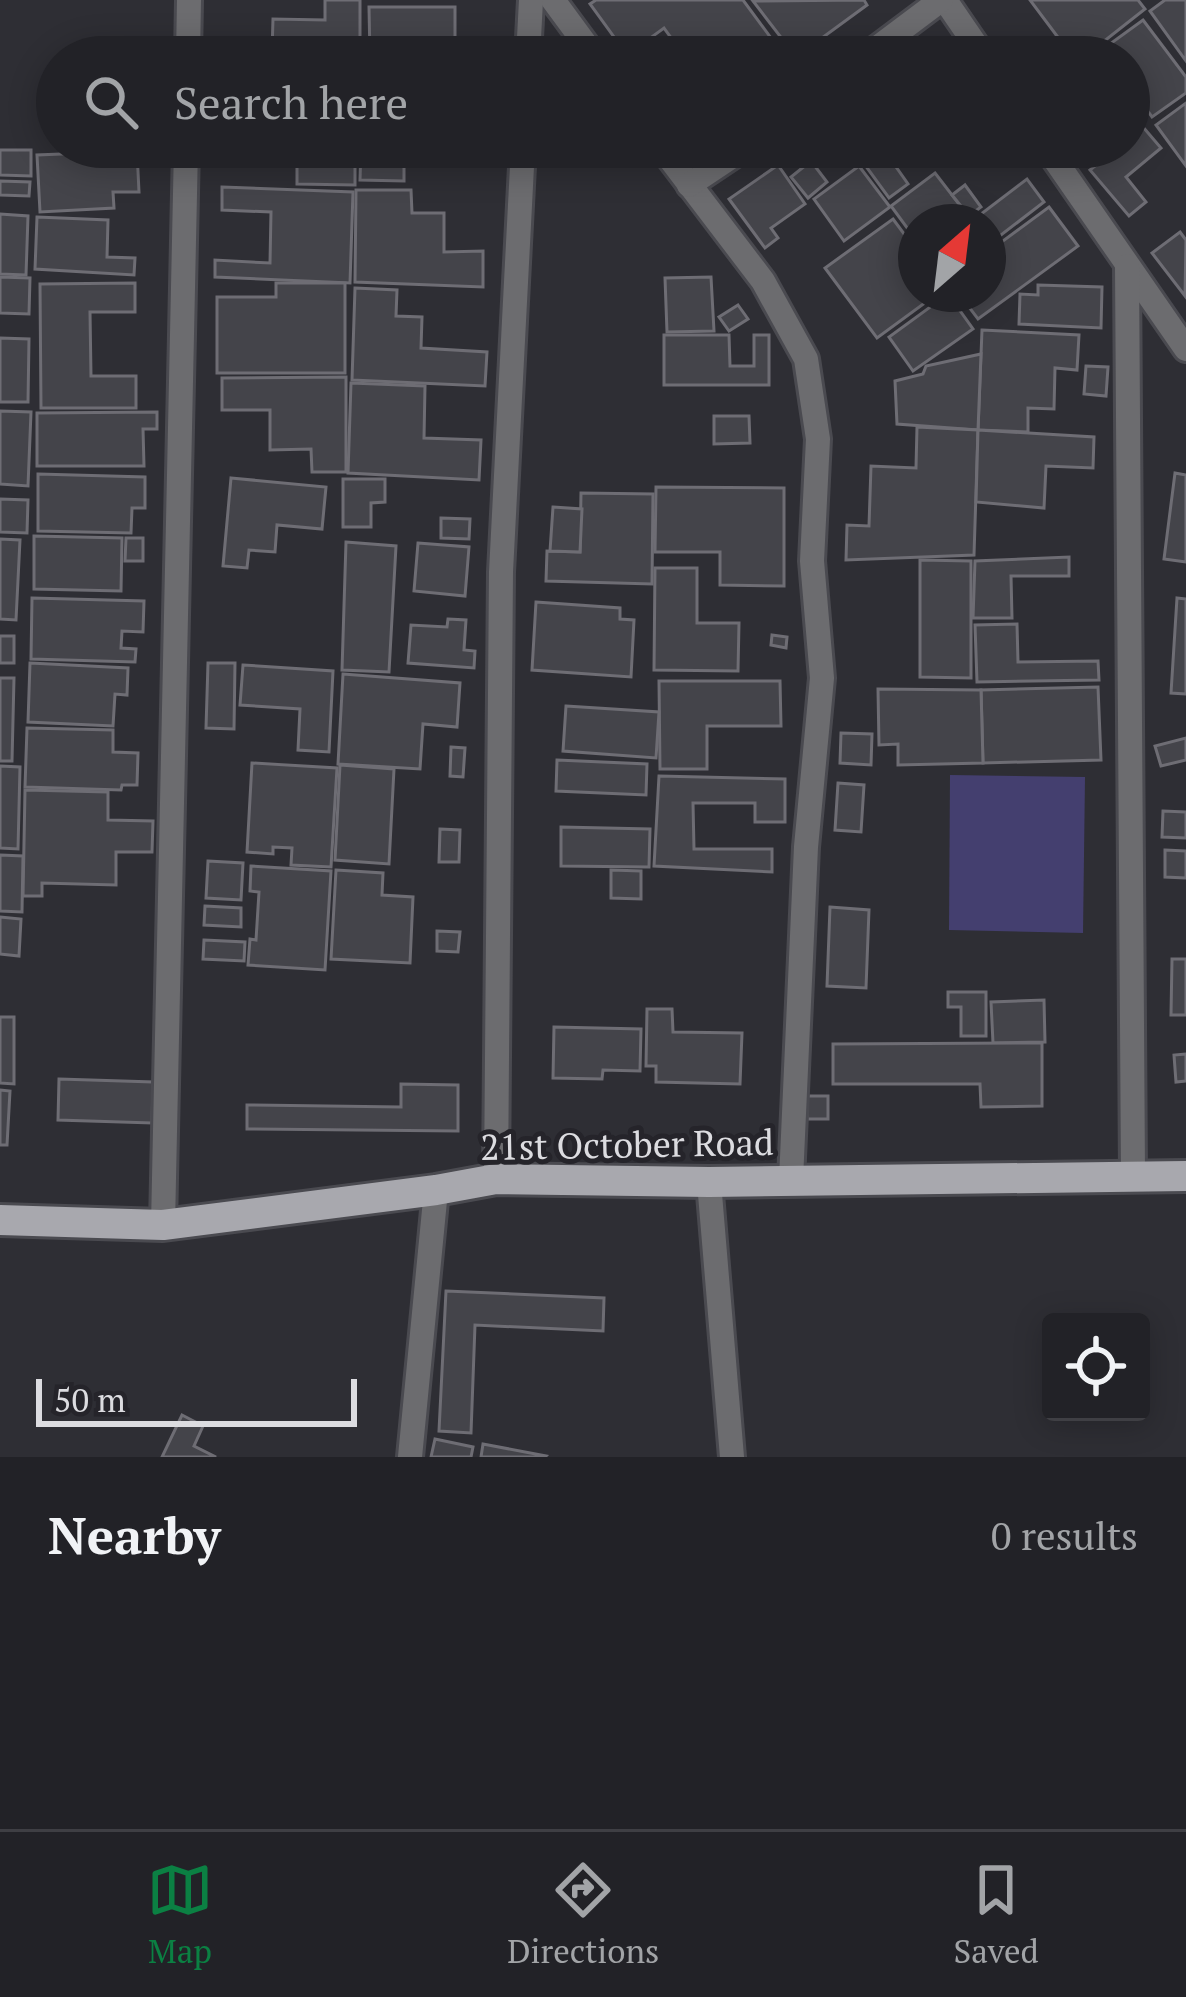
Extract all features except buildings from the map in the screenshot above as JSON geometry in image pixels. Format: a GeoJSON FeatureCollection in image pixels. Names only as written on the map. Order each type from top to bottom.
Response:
{"type":"FeatureCollection","features":[{"type":"Feature","properties":{"kind":"main road","name":"21st October Road"},"geometry":{"type":"LineString","coordinates":[[0,1220],[164,1225],[496,1179],[709,1182],[1186,1176]]}},
{"type":"Feature","properties":{"kind":"street"},"geometry":{"type":"LineString","coordinates":[[188,36],[189,0]]}},
{"type":"Feature","properties":{"kind":"street"},"geometry":{"type":"LineString","coordinates":[[529,36],[531,0]]}},
{"type":"Feature","properties":{"kind":"street"},"geometry":{"type":"LineString","coordinates":[[553,0],[580,36]]}},
{"type":"Feature","properties":{"kind":"street"},"geometry":{"type":"LineString","coordinates":[[894,36],[943,0],[969,36]]}},
{"type":"Feature","properties":{"kind":"street"},"geometry":{"type":"LineString","coordinates":[[164,1225],[186,168]]}},
{"type":"Feature","properties":{"kind":"street"},"geometry":{"type":"LineString","coordinates":[[496,1179],[501,572],[523,168]]}},
{"type":"Feature","properties":{"kind":"street"},"geometry":{"type":"LineString","coordinates":[[676,168],[764,281],[806,359],[818,439],[812,561],[822,678],[806,847],[791,1180]]}},
{"type":"Feature","properties":{"kind":"street"},"geometry":{"type":"LineString","coordinates":[[689,185],[714,168]]}},
{"type":"Feature","properties":{"kind":"street"},"geometry":{"type":"LineString","coordinates":[[1060,168],[1186,349]]}},
{"type":"Feature","properties":{"kind":"street"},"geometry":{"type":"LineString","coordinates":[[1127,266],[1133,1175]]}},
{"type":"Feature","properties":{"kind":"street"},"geometry":{"type":"LineString","coordinates":[[709,1182],[732,1457]]}},
{"type":"Feature","properties":{"kind":"street"},"geometry":{"type":"LineString","coordinates":[[410,1457],[436,1190]]}},
{"type":"Feature","properties":{"kind":"shaded area"},"geometry":{"type":"Polygon","coordinates":[[[950,775],[1085,777],[1083,933],[949,930],[950,775]]]}}]}
